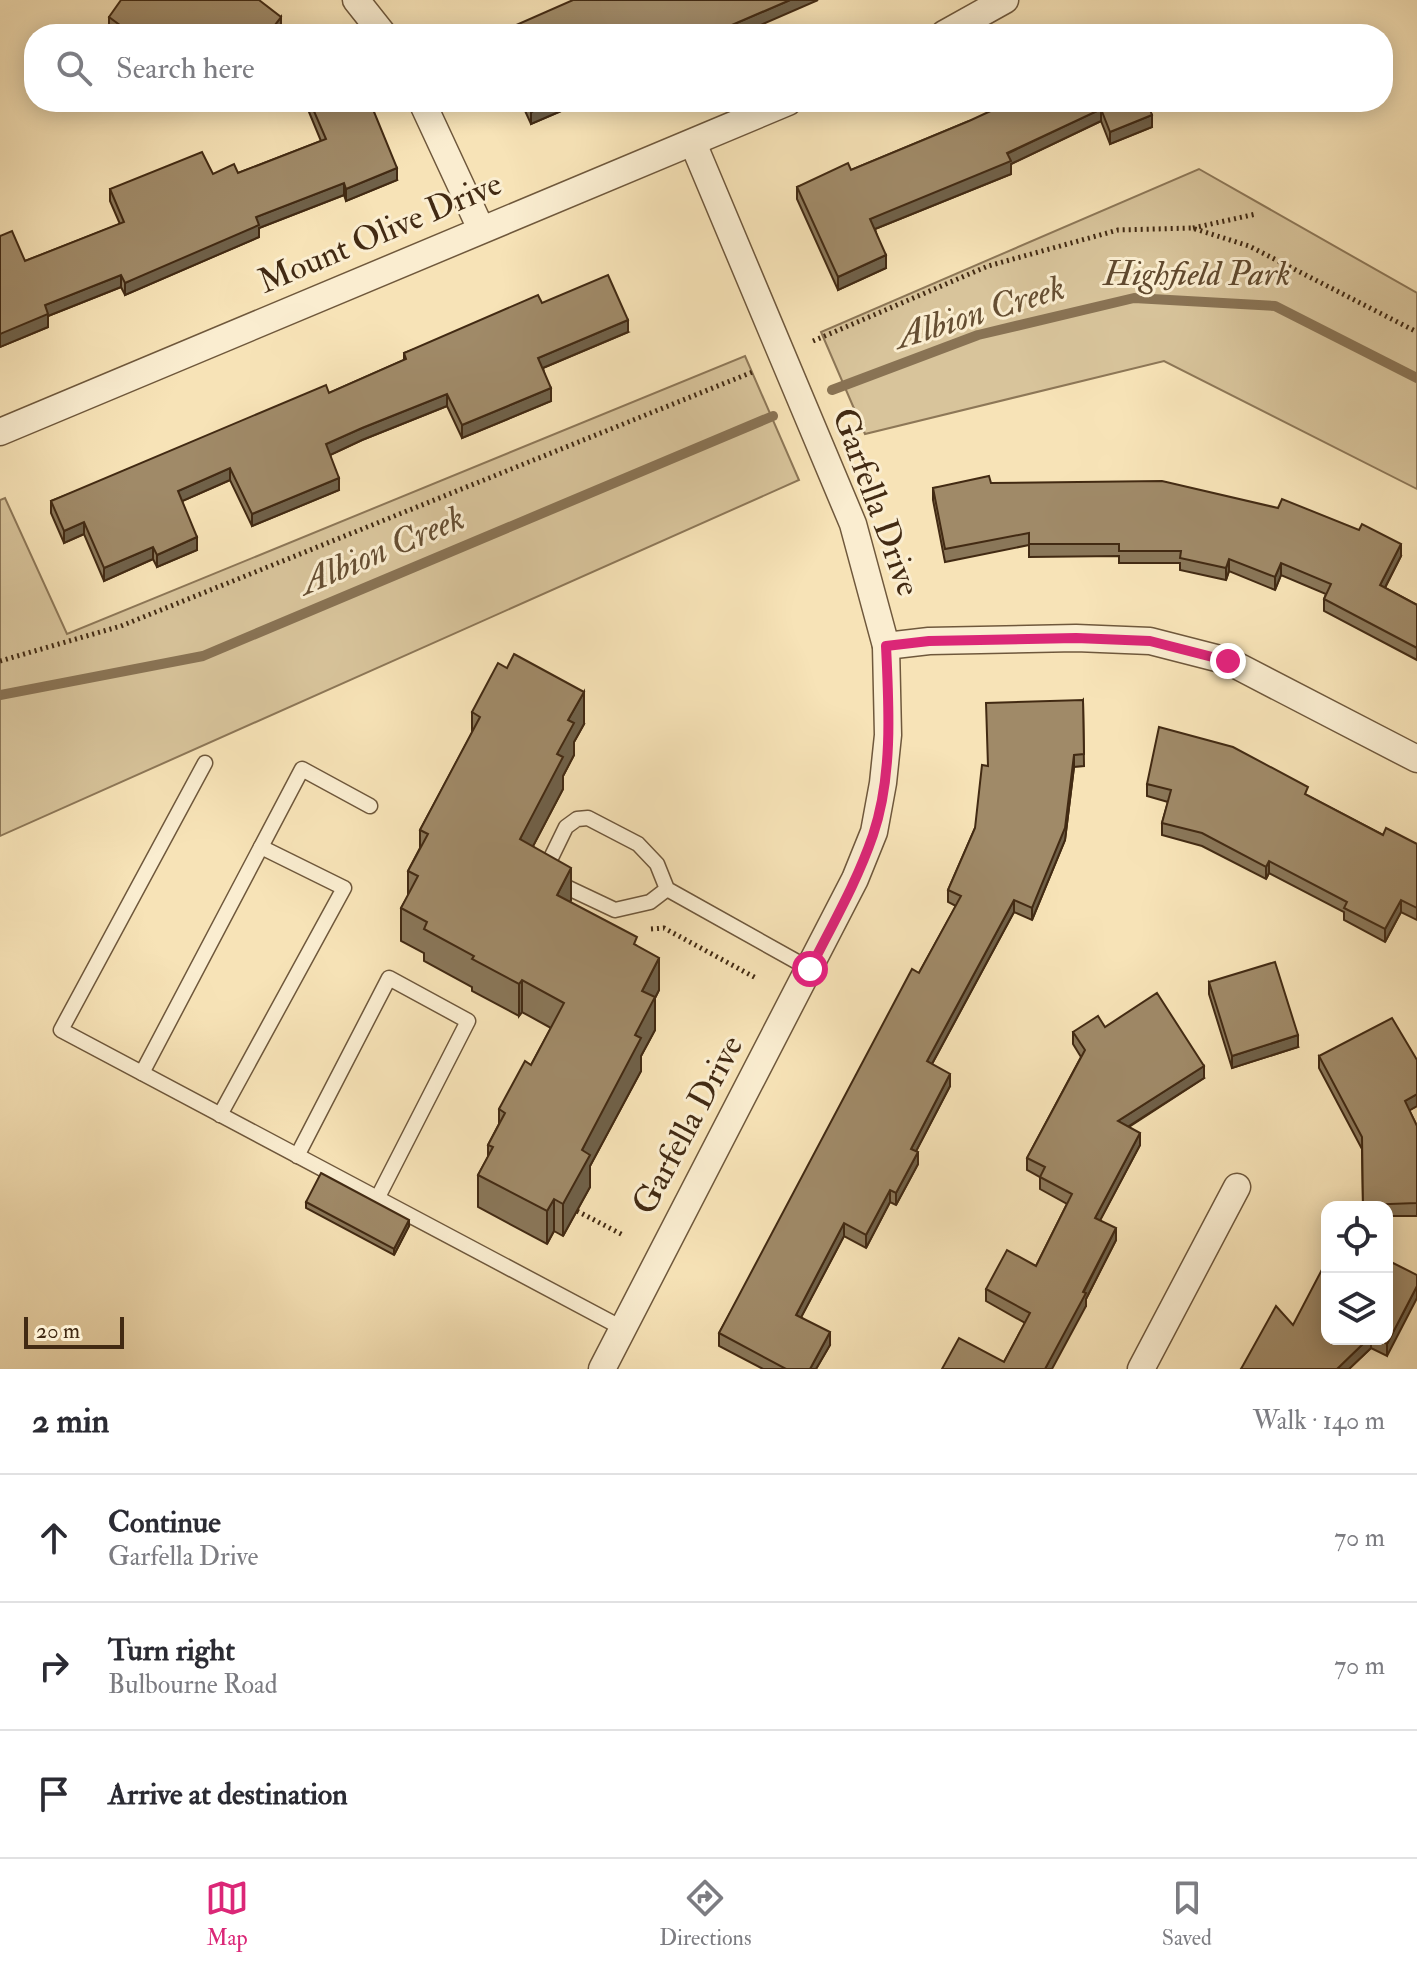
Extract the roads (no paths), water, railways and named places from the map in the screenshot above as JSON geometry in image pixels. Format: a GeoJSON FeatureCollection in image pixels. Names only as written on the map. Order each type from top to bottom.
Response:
{"type":"FeatureCollection","features":[{"type":"Feature","properties":{"kind":"street"},"geometry":{"type":"LineString","coordinates":[[356,0],[375,24]]}},
{"type":"Feature","properties":{"kind":"street"},"geometry":{"type":"LineString","coordinates":[[962,24],[1005,0]]}},
{"type":"Feature","properties":{"kind":"street"},"geometry":{"type":"LineString","coordinates":[[427,112],[481,229]]}},
{"type":"Feature","properties":{"kind":"street","name":"Mount Olive Drive"},"geometry":{"type":"LineString","coordinates":[[0,432],[765,112]]}},
{"type":"Feature","properties":{"kind":"street","name":"Garfella Drive"},"geometry":{"type":"LineString","coordinates":[[607,1367],[622,1328],[855,879],[874,832],[888,735],[886,646],[853,524],[693,143]]}},
{"type":"Feature","properties":{"kind":"street"},"geometry":{"type":"LineString","coordinates":[[886,646],[929,641],[1076,638],[1150,641],[1228,661],[1417,759]]}},
{"type":"Feature","properties":{"kind":"street"},"geometry":{"type":"LineString","coordinates":[[1141,1369],[1237,1187]]}},
{"type":"Feature","properties":{"kind":"lane"},"geometry":{"type":"LineString","coordinates":[[205,763],[61,1030],[622,1328]]}},
{"type":"Feature","properties":{"kind":"lane"},"geometry":{"type":"LineString","coordinates":[[142,1073],[302,769],[370,806]]}},
{"type":"Feature","properties":{"kind":"lane"},"geometry":{"type":"LineString","coordinates":[[667,889],[650,902],[615,910],[560,884],[552,877],[548,864],[566,827],[577,819],[588,818],[638,844],[657,864],[667,889],[810,969]]}},
{"type":"Feature","properties":{"kind":"lane"},"geometry":{"type":"LineString","coordinates":[[220,1115],[344,888],[261,847]]}},
{"type":"Feature","properties":{"kind":"lane"},"geometry":{"type":"LineString","coordinates":[[297,1156],[389,978],[403,985],[468,1021],[377,1199]]}},
{"type":"Feature","properties":{"kind":"waterway","name":"Albion Creek"},"geometry":{"type":"LineString","coordinates":[[832,390],[978,335],[1134,298],[1275,306],[1417,378]]}},
{"type":"Feature","properties":{"kind":"waterway","name":"Albion Creek"},"geometry":{"type":"LineString","coordinates":[[0,695],[203,656],[773,416]]}},
{"type":"Feature","properties":{"kind":"park label","name":"Highfield Park"},"geometry":{"type":"Point","coordinates":[1197,274]}}]}
